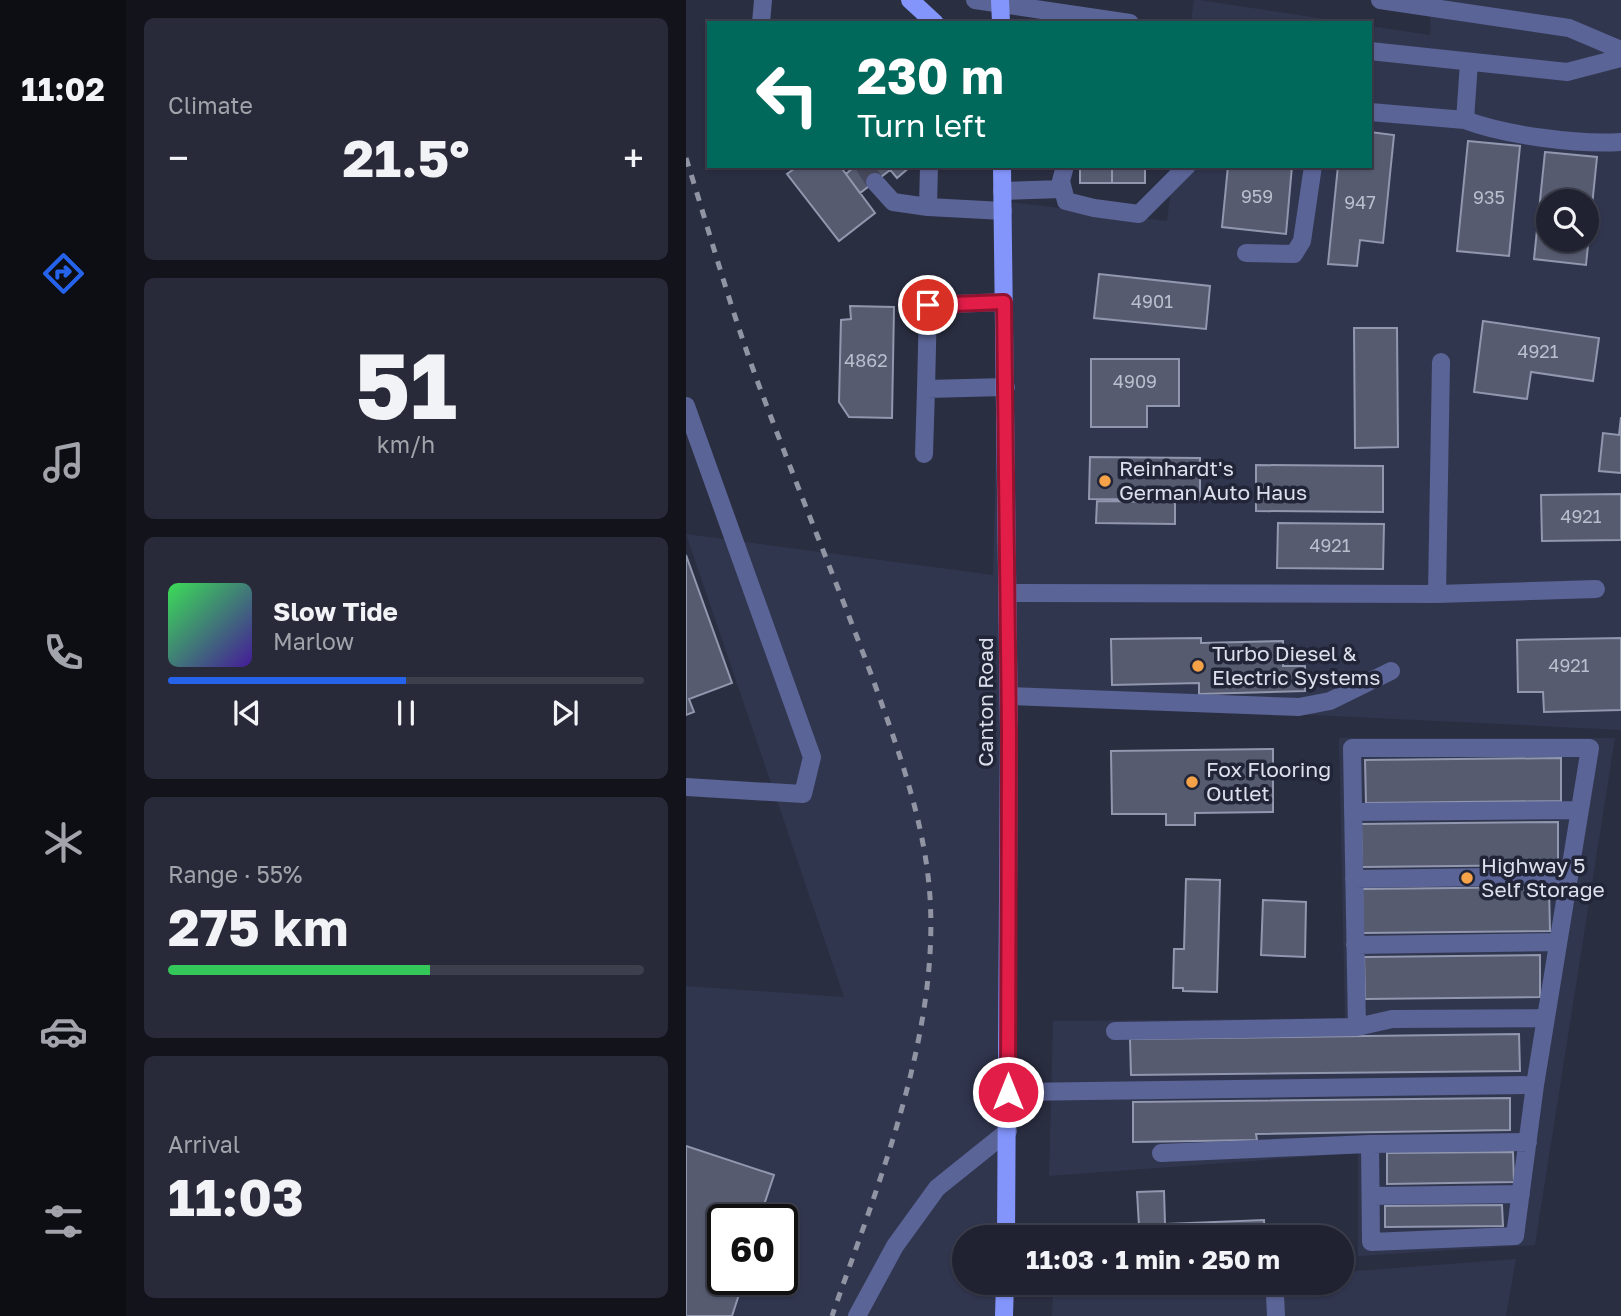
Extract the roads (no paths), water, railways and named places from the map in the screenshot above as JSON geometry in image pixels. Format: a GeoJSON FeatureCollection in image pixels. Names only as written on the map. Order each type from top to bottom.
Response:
{"type":"FeatureCollection","features":[{"type":"Feature","properties":{"kind":"main road"},"geometry":{"type":"LineString","coordinates":[[910,0],[933,21]]}},
{"type":"Feature","properties":{"kind":"main road"},"geometry":{"type":"LineString","coordinates":[[1000,2],[1000,21]]}},
{"type":"Feature","properties":{"kind":"main road","name":"Canton Road"},"geometry":{"type":"LineString","coordinates":[[1002,168],[1009,696],[1006,1225]]}},
{"type":"Feature","properties":{"kind":"main road"},"geometry":{"type":"LineString","coordinates":[[1004,1316],[1005,1295]]}},
{"type":"Feature","properties":{"kind":"street"},"geometry":{"type":"LineString","coordinates":[[761,21],[763,0]]}},
{"type":"Feature","properties":{"kind":"street"},"geometry":{"type":"LineString","coordinates":[[975,0],[1118,21]]}},
{"type":"Feature","properties":{"kind":"street"},"geometry":{"type":"LineString","coordinates":[[1380,0],[1463,6],[1569,28],[1621,50]]}},
{"type":"Feature","properties":{"kind":"street"},"geometry":{"type":"LineString","coordinates":[[1372,51],[1567,72],[1621,58]]}},
{"type":"Feature","properties":{"kind":"street"},"geometry":{"type":"LineString","coordinates":[[1465,120],[1469,62]]}},
{"type":"Feature","properties":{"kind":"street"},"geometry":{"type":"LineString","coordinates":[[1372,113],[1465,120],[1489,129],[1600,143],[1621,142]]}},
{"type":"Feature","properties":{"kind":"street"},"geometry":{"type":"LineString","coordinates":[[928,208],[929,168]]}},
{"type":"Feature","properties":{"kind":"street"},"geometry":{"type":"LineString","coordinates":[[1064,168],[1061,181],[1066,201],[1139,214],[1185,168]]}},
{"type":"Feature","properties":{"kind":"street"},"geometry":{"type":"LineString","coordinates":[[1246,253],[1294,254],[1302,241],[1313,168]]}},
{"type":"Feature","properties":{"kind":"street"},"geometry":{"type":"LineString","coordinates":[[875,182],[893,202],[928,208],[1003,211]]}},
{"type":"Feature","properties":{"kind":"street"},"geometry":{"type":"LineString","coordinates":[[1002,191],[1063,189]]}},
{"type":"Feature","properties":{"kind":"street"},"geometry":{"type":"LineString","coordinates":[[924,454],[928,305],[1004,302]]}},
{"type":"Feature","properties":{"kind":"street"},"geometry":{"type":"LineString","coordinates":[[1437,594],[1441,362]]}},
{"type":"Feature","properties":{"kind":"street"},"geometry":{"type":"LineString","coordinates":[[926,389],[1006,387]]}},
{"type":"Feature","properties":{"kind":"street"},"geometry":{"type":"LineString","coordinates":[[686,406],[812,757],[803,794],[686,787]]}},
{"type":"Feature","properties":{"kind":"street"},"geometry":{"type":"LineString","coordinates":[[1008,593],[1437,594],[1596,589]]}},
{"type":"Feature","properties":{"kind":"street"},"geometry":{"type":"LineString","coordinates":[[1009,696],[1299,707],[1329,701],[1391,671]]}},
{"type":"Feature","properties":{"kind":"street"},"geometry":{"type":"LineString","coordinates":[[1357,1027],[1352,748],[1590,748],[1535,1086],[1515,1236],[1371,1242],[1370,1144]]}},
{"type":"Feature","properties":{"kind":"street"},"geometry":{"type":"LineString","coordinates":[[1353,813],[1580,810]]}},
{"type":"Feature","properties":{"kind":"street"},"geometry":{"type":"LineString","coordinates":[[1354,879],[1569,876]]}},
{"type":"Feature","properties":{"kind":"street"},"geometry":{"type":"LineString","coordinates":[[1355,945],[1558,942]]}},
{"type":"Feature","properties":{"kind":"street"},"geometry":{"type":"LineString","coordinates":[[1115,1031],[1357,1027],[1392,1019],[1546,1018]]}},
{"type":"Feature","properties":{"kind":"street"},"geometry":{"type":"LineString","coordinates":[[1008,1092],[1535,1086]]}},
{"type":"Feature","properties":{"kind":"street"},"geometry":{"type":"LineString","coordinates":[[857,1316],[895,1247],[937,1188],[1007,1131]]}},
{"type":"Feature","properties":{"kind":"street"},"geometry":{"type":"LineString","coordinates":[[1161,1153],[1370,1144],[1528,1142]]}},
{"type":"Feature","properties":{"kind":"street"},"geometry":{"type":"LineString","coordinates":[[1371,1196],[1521,1194]]}},
{"type":"Feature","properties":{"kind":"street"},"geometry":{"type":"LineString","coordinates":[[1275,1296],[1276,1316]]}},
{"type":"Feature","properties":{"kind":"tunnel"},"geometry":{"type":"LineString","coordinates":[[865,168],[875,182]]}},
{"type":"Feature","properties":{"kind":"railway"},"geometry":{"type":"LineString","coordinates":[[686,158],[752,367],[858,639],[890,729],[916,812],[927,869],[930,950],[925,1003],[915,1057],[885,1164],[832,1316]]}},
{"type":"Feature","properties":{"kind":"place","name":"Reinhardt's German Auto Haus"},"geometry":{"type":"Point","coordinates":[1105,481]}},
{"type":"Feature","properties":{"kind":"place","name":"Turbo Diesel & Electric Systems"},"geometry":{"type":"Point","coordinates":[1198,666]}},
{"type":"Feature","properties":{"kind":"place","name":"Fox Flooring Outlet"},"geometry":{"type":"Point","coordinates":[1192,782]}},
{"type":"Feature","properties":{"kind":"place","name":"Highway 5 Self Storage"},"geometry":{"type":"Point","coordinates":[1467,878]}}]}
